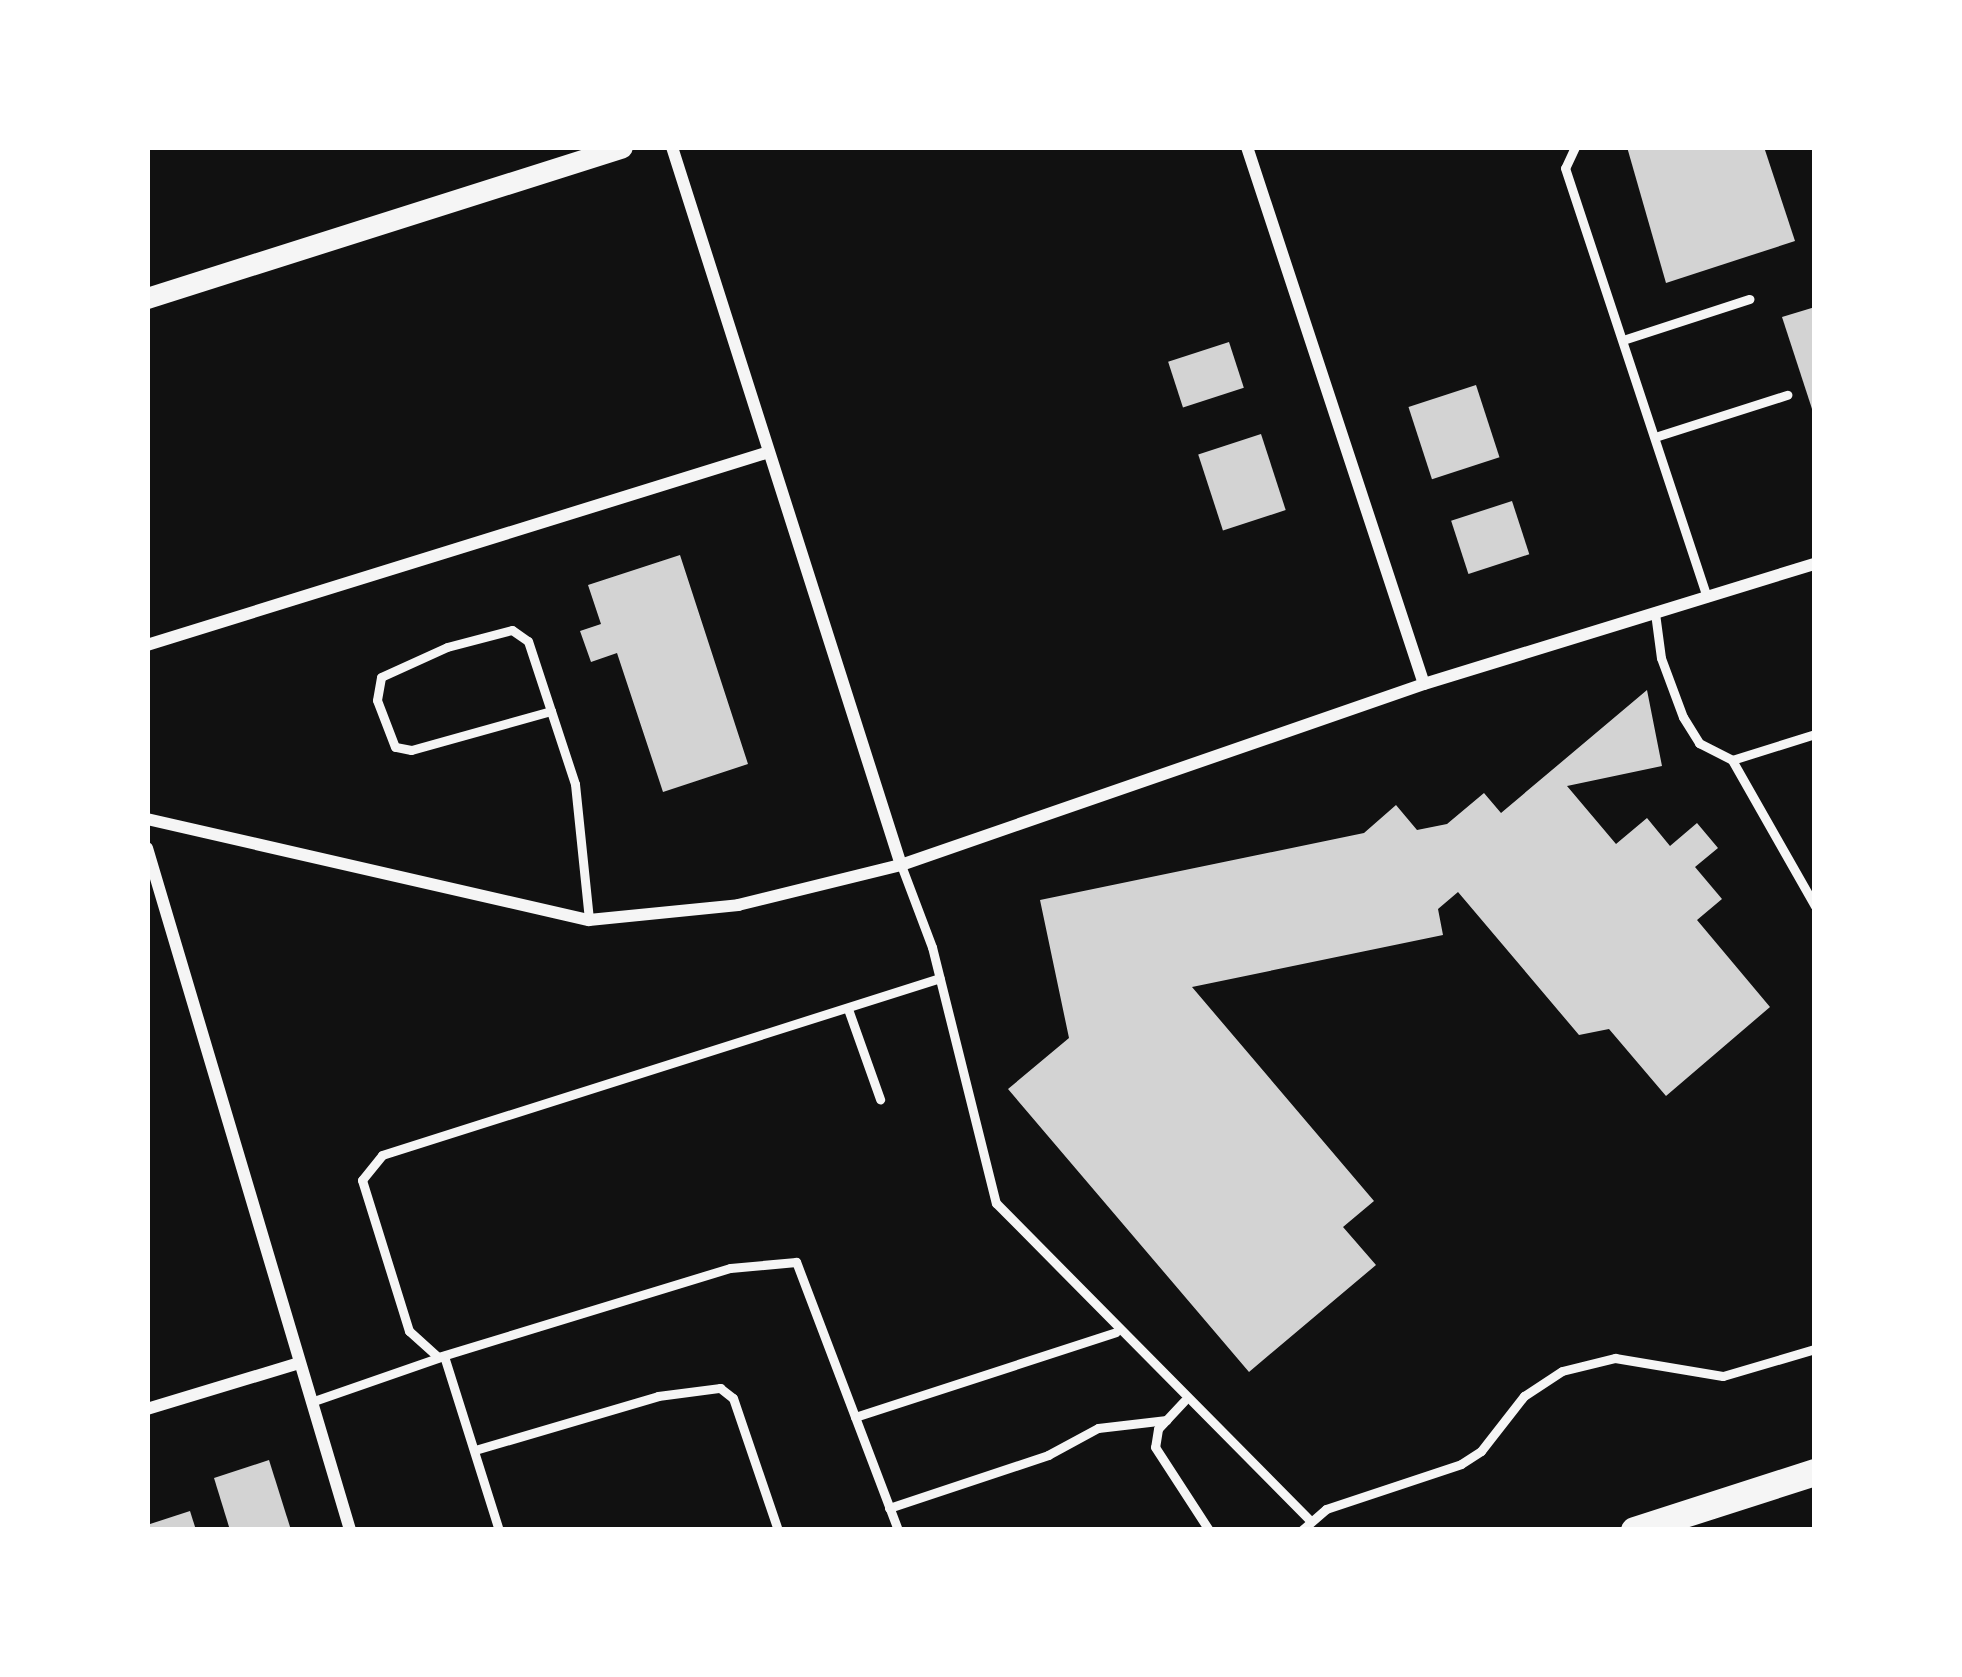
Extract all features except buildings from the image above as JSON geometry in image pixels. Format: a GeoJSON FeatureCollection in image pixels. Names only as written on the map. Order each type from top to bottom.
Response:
{"type":"FeatureCollection","features":[{"type":"Feature","properties":{"kind":"main road"},"geometry":{"type":"LineString","coordinates":[[1634,1530],[1698,1520],[1815,1472]]}},
{"type":"Feature","properties":{"kind":"street"},"geometry":{"type":"LineString","coordinates":[[147,298],[622,147]]}},
{"type":"Feature","properties":{"kind":"street"},"geometry":{"type":"LineString","coordinates":[[672,147],[901,865]]}},
{"type":"Feature","properties":{"kind":"street"},"geometry":{"type":"LineString","coordinates":[[1247,147],[1424,684]]}},
{"type":"Feature","properties":{"kind":"street"},"geometry":{"type":"LineString","coordinates":[[147,645],[770,452]]}},
{"type":"Feature","properties":{"kind":"street"},"geometry":{"type":"LineString","coordinates":[[147,819],[589,920],[738,905],[901,865],[1424,684],[1815,564]]}},
{"type":"Feature","properties":{"kind":"street"},"geometry":{"type":"LineString","coordinates":[[147,848],[350,1530]]}},
{"type":"Feature","properties":{"kind":"street"},"geometry":{"type":"LineString","coordinates":[[147,1408],[298,1363]]}},
{"type":"Feature","properties":{"kind":"lane"},"geometry":{"type":"LineString","coordinates":[[1575,147],[1565,168],[1707,597]]}},
{"type":"Feature","properties":{"kind":"lane"},"geometry":{"type":"LineString","coordinates":[[1622,340],[1749,298]]}},
{"type":"Feature","properties":{"kind":"lane"},"geometry":{"type":"LineString","coordinates":[[1654,437],[1787,395]]}},
{"type":"Feature","properties":{"kind":"lane"},"geometry":{"type":"LineString","coordinates":[[1655,614],[1660,658],[1683,717],[1699,742],[1732,760],[1815,906]]}},
{"type":"Feature","properties":{"kind":"lane"},"geometry":{"type":"LineString","coordinates":[[551,711],[411,750],[395,747],[377,700],[381,677],[395,668],[512,630],[528,641],[551,711],[574,784],[589,920]]}},
{"type":"Feature","properties":{"kind":"lane"},"geometry":{"type":"LineString","coordinates":[[1732,760],[1815,734]]}},
{"type":"Feature","properties":{"kind":"lane"},"geometry":{"type":"LineString","coordinates":[[901,865],[940,978],[995,1202],[1184,1401],[1309,1519]]}},
{"type":"Feature","properties":{"kind":"lane"},"geometry":{"type":"LineString","coordinates":[[499,1530],[444,1355],[410,1331],[362,1180],[382,1155],[940,978]]}},
{"type":"Feature","properties":{"kind":"lane"},"geometry":{"type":"LineString","coordinates":[[848,1009],[880,1099]]}},
{"type":"Feature","properties":{"kind":"lane"},"geometry":{"type":"LineString","coordinates":[[310,1402],[444,1355],[774,1258],[796,1262],[898,1530]]}},
{"type":"Feature","properties":{"kind":"lane"},"geometry":{"type":"LineString","coordinates":[[855,1417],[1116,1332]]}},
{"type":"Feature","properties":{"kind":"lane"},"geometry":{"type":"LineString","coordinates":[[1302,1530],[1309,1519],[1460,1464],[1524,1396],[1562,1371],[1615,1358],[1723,1376],[1815,1349]]}},
{"type":"Feature","properties":{"kind":"lane"},"geometry":{"type":"LineString","coordinates":[[475,1450],[658,1396],[720,1388],[733,1398],[778,1530]]}},
{"type":"Feature","properties":{"kind":"lane"},"geometry":{"type":"LineString","coordinates":[[1184,1401],[1167,1420],[1155,1447],[1209,1530]]}},
{"type":"Feature","properties":{"kind":"lane"},"geometry":{"type":"LineString","coordinates":[[890,1508],[1048,1455],[1098,1428],[1167,1420]]}}]}
